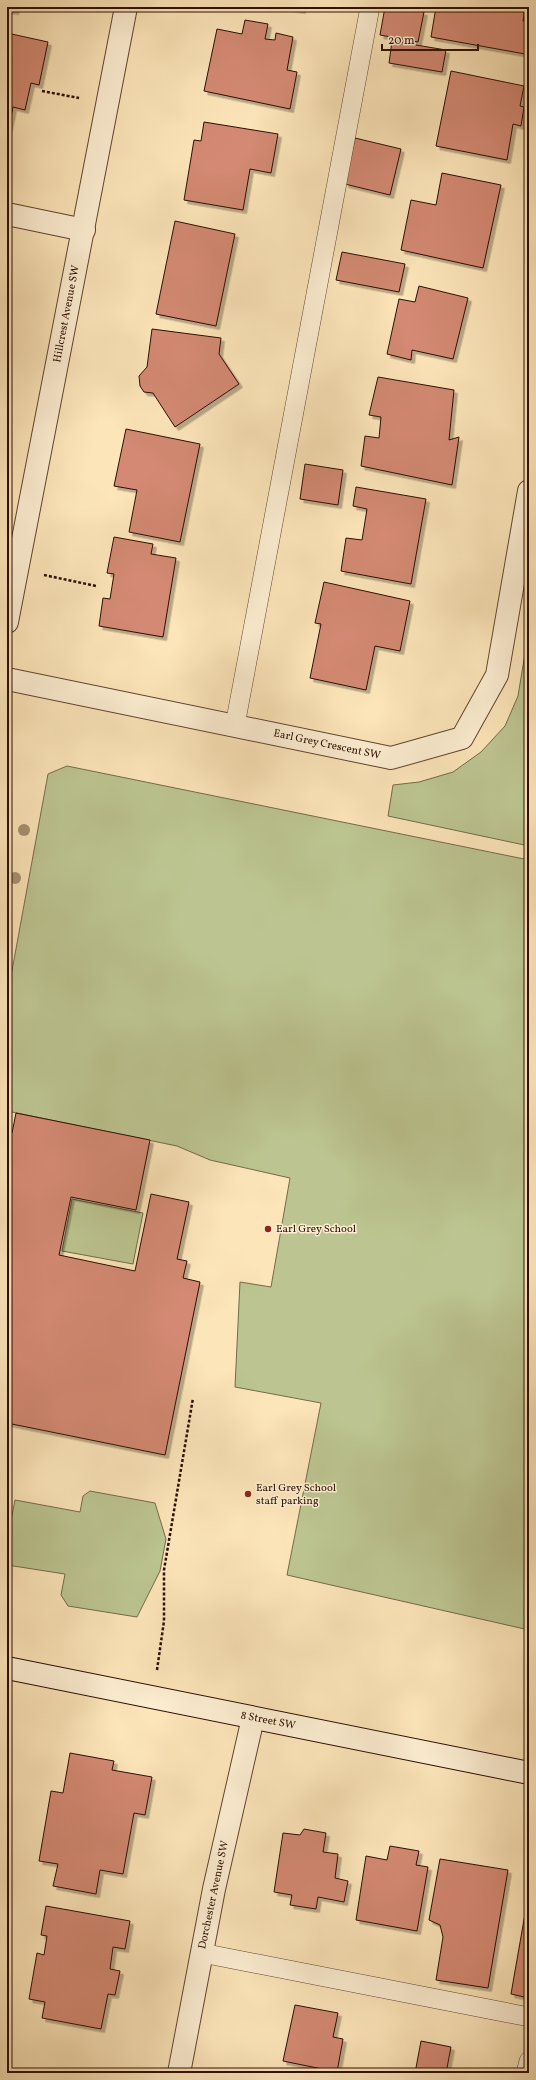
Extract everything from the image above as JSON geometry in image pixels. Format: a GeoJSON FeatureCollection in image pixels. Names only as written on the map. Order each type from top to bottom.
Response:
{"type":"FeatureCollection","features":[{"type":"Feature","properties":{"kind":"street","name":"Hillcrest Avenue SW"},"geometry":{"type":"LineString","coordinates":[[7,622],[126,7]]}},
{"type":"Feature","properties":{"kind":"street"},"geometry":{"type":"LineString","coordinates":[[7,214],[84,230]]}},
{"type":"Feature","properties":{"kind":"street","name":"Earl Grey Crescent SW"},"geometry":{"type":"LineString","coordinates":[[7,679],[391,758],[462,738],[497,675],[529,491]]}},
{"type":"Feature","properties":{"kind":"street","name":"8 Street SW"},"geometry":{"type":"LineString","coordinates":[[7,1668],[529,1773]]}},
{"type":"Feature","properties":{"kind":"street","name":"Dorchester Avenue SW"},"geometry":{"type":"LineString","coordinates":[[178,2073],[214,1889],[253,1718]]}},
{"type":"Feature","properties":{"kind":"lane"},"geometry":{"type":"LineString","coordinates":[[235,725],[370,7]]}},
{"type":"Feature","properties":{"kind":"lane"},"geometry":{"type":"LineString","coordinates":[[202,1953],[529,2018]]}},
{"type":"Feature","properties":{"kind":"lane"},"geometry":{"type":"LineString","coordinates":[[526,2073],[529,2061]]}},
{"type":"Feature","properties":{"kind":"path"},"geometry":{"type":"LineString","coordinates":[[42,91],[84,99]]}},
{"type":"Feature","properties":{"kind":"path"},"geometry":{"type":"LineString","coordinates":[[41,574],[96,586]]}},
{"type":"Feature","properties":{"kind":"path"},"geometry":{"type":"LineString","coordinates":[[157,1673],[164,1620],[164,1570],[194,1398]]}},
{"type":"Feature","properties":{"kind":"green space"},"geometry":{"type":"Polygon","coordinates":[[[529,629],[529,846],[388,816],[393,785],[419,782],[453,772],[481,752],[505,726],[518,696],[529,629]]]}},
{"type":"Feature","properties":{"kind":"green space","name":"Earl Grey School"},"geometry":{"type":"Polygon","coordinates":[[[67,766],[529,860],[529,1630],[287,1575],[321,1403],[235,1387],[240,1282],[271,1287],[290,1178],[210,1160],[177,1146],[7,1111],[7,998],[48,774],[67,766]]]}},
{"type":"Feature","properties":{"kind":"green space"},"geometry":{"type":"Polygon","coordinates":[[[72,1199],[143,1213],[133,1264],[62,1251],[72,1199]]]}},
{"type":"Feature","properties":{"kind":"green space"},"geometry":{"type":"Polygon","coordinates":[[[90,1491],[155,1503],[166,1539],[160,1571],[137,1617],[68,1606],[61,1595],[65,1574],[7,1565],[7,1541],[15,1500],[80,1512],[83,1496],[90,1491]]]}},
{"type":"Feature","properties":{"kind":"building"},"geometry":{"type":"Polygon","coordinates":[[[7,7],[16,7],[15,11],[7,10],[7,7]]]}},
{"type":"Feature","properties":{"kind":"building"},"geometry":{"type":"Polygon","coordinates":[[[284,7],[302,7],[302,10],[284,7]]]}},
{"type":"Feature","properties":{"kind":"building"},"geometry":{"type":"Polygon","coordinates":[[[385,7],[397,7],[424,12],[418,42],[380,35],[385,7]]]}},
{"type":"Feature","properties":{"kind":"building"},"geometry":{"type":"Polygon","coordinates":[[[436,7],[525,7],[523,21],[529,22],[525,54],[431,37],[436,7]]]}},
{"type":"Feature","properties":{"kind":"building"},"geometry":{"type":"Polygon","coordinates":[[[245,20],[268,24],[265,39],[275,40],[276,33],[293,37],[287,70],[297,72],[290,109],[204,91],[217,29],[242,34],[245,20]]]}},
{"type":"Feature","properties":{"kind":"building"},"geometry":{"type":"Polygon","coordinates":[[[7,33],[48,42],[39,85],[31,83],[25,110],[13,107],[7,136],[7,33]]]}},
{"type":"Feature","properties":{"kind":"building"},"geometry":{"type":"Polygon","coordinates":[[[392,41],[446,50],[442,72],[389,63],[392,41]]]}},
{"type":"Feature","properties":{"kind":"building"},"geometry":{"type":"Polygon","coordinates":[[[451,71],[524,86],[520,106],[524,107],[521,126],[513,124],[507,160],[436,146],[451,71]]]}},
{"type":"Feature","properties":{"kind":"building"},"geometry":{"type":"Polygon","coordinates":[[[204,122],[278,134],[271,173],[250,169],[243,210],[184,200],[194,140],[201,141],[204,122]]]}},
{"type":"Feature","properties":{"kind":"building"},"geometry":{"type":"Polygon","coordinates":[[[355,138],[401,149],[390,195],[345,184],[355,138]]]}},
{"type":"Feature","properties":{"kind":"building"},"geometry":{"type":"Polygon","coordinates":[[[442,173],[501,185],[483,268],[401,250],[411,200],[436,205],[442,173]]]}},
{"type":"Feature","properties":{"kind":"building"},"geometry":{"type":"Polygon","coordinates":[[[175,221],[235,234],[216,326],[156,314],[175,221]]]}},
{"type":"Feature","properties":{"kind":"building"},"geometry":{"type":"Polygon","coordinates":[[[342,252],[405,264],[399,292],[336,280],[342,252]]]}},
{"type":"Feature","properties":{"kind":"building"},"geometry":{"type":"Polygon","coordinates":[[[419,286],[468,298],[453,359],[412,350],[411,360],[387,354],[399,299],[415,302],[419,286]]]}},
{"type":"Feature","properties":{"kind":"building"},"geometry":{"type":"Polygon","coordinates":[[[152,329],[221,338],[219,354],[239,384],[175,427],[153,393],[144,392],[140,386],[139,376],[147,367],[152,329]]]}},
{"type":"Feature","properties":{"kind":"building"},"geometry":{"type":"Polygon","coordinates":[[[378,377],[454,390],[449,440],[459,437],[452,485],[361,466],[365,436],[379,438],[381,417],[369,415],[378,377]]]}},
{"type":"Feature","properties":{"kind":"building"},"geometry":{"type":"Polygon","coordinates":[[[126,429],[200,444],[180,542],[129,532],[137,490],[114,486],[126,429]]]}},
{"type":"Feature","properties":{"kind":"building"},"geometry":{"type":"Polygon","coordinates":[[[305,464],[343,470],[338,505],[300,499],[305,464]]]}},
{"type":"Feature","properties":{"kind":"building"},"geometry":{"type":"Polygon","coordinates":[[[356,487],[426,499],[411,584],[341,571],[346,538],[362,540],[367,509],[353,506],[356,487]]]}},
{"type":"Feature","properties":{"kind":"building"},"geometry":{"type":"Polygon","coordinates":[[[114,537],[153,544],[151,554],[176,558],[163,637],[99,626],[103,598],[110,599],[114,574],[107,573],[114,537]]]}},
{"type":"Feature","properties":{"kind":"building"},"geometry":{"type":"Polygon","coordinates":[[[324,582],[410,601],[400,651],[375,646],[366,690],[310,678],[321,624],[315,623],[324,582]]]}},
{"type":"Feature","properties":{"kind":"building"},"geometry":{"type":"Polygon","coordinates":[[[16,1113],[150,1140],[136,1210],[71,1197],[59,1255],[135,1271],[151,1194],[189,1202],[177,1259],[187,1261],[183,1278],[200,1282],[165,1455],[7,1423],[7,1132],[12,1133],[16,1113]]]}},
{"type":"Feature","properties":{"kind":"building"},"geometry":{"type":"Polygon","coordinates":[[[70,1753],[114,1761],[112,1770],[152,1777],[145,1815],[134,1813],[123,1874],[100,1870],[96,1894],[53,1886],[58,1864],[39,1861],[51,1791],[63,1793],[70,1753]]]}},
{"type":"Feature","properties":{"kind":"building"},"geometry":{"type":"Polygon","coordinates":[[[304,1829],[326,1833],[323,1852],[338,1854],[335,1878],[348,1881],[344,1902],[318,1897],[316,1909],[290,1905],[292,1895],[274,1892],[283,1833],[300,1835],[304,1829]]]}},
{"type":"Feature","properties":{"kind":"building"},"geometry":{"type":"Polygon","coordinates":[[[390,1846],[419,1851],[416,1865],[428,1867],[417,1931],[356,1920],[366,1856],[387,1860],[390,1846]]]}},
{"type":"Feature","properties":{"kind":"building"},"geometry":{"type":"Polygon","coordinates":[[[440,1859],[508,1870],[488,1988],[436,1980],[443,1937],[440,1925],[429,1920],[440,1859]]]}},
{"type":"Feature","properties":{"kind":"building"},"geometry":{"type":"Polygon","coordinates":[[[529,1891],[529,1998],[511,1994],[529,1891]]]}},
{"type":"Feature","properties":{"kind":"building"},"geometry":{"type":"Polygon","coordinates":[[[46,1906],[130,1921],[125,1949],[113,1947],[110,1969],[120,1971],[115,1995],[108,1994],[101,2029],[42,2018],[45,2002],[29,1999],[37,1953],[44,1955],[47,1936],[41,1935],[46,1906]]]}},
{"type":"Feature","properties":{"kind":"building"},"geometry":{"type":"Polygon","coordinates":[[[295,2005],[338,2013],[333,2037],[343,2039],[337,2072],[283,2061],[295,2005]]]}},
{"type":"Feature","properties":{"kind":"building"},"geometry":{"type":"Polygon","coordinates":[[[421,2041],[451,2047],[446,2073],[415,2073],[421,2041]]]}},
{"type":"Feature","properties":{"kind":"place","name":"Earl Grey School"},"geometry":{"type":"Point","coordinates":[268,1229]}},
{"type":"Feature","properties":{"kind":"place","name":"Earl Grey School staff parking"},"geometry":{"type":"Point","coordinates":[248,1494]}}]}
